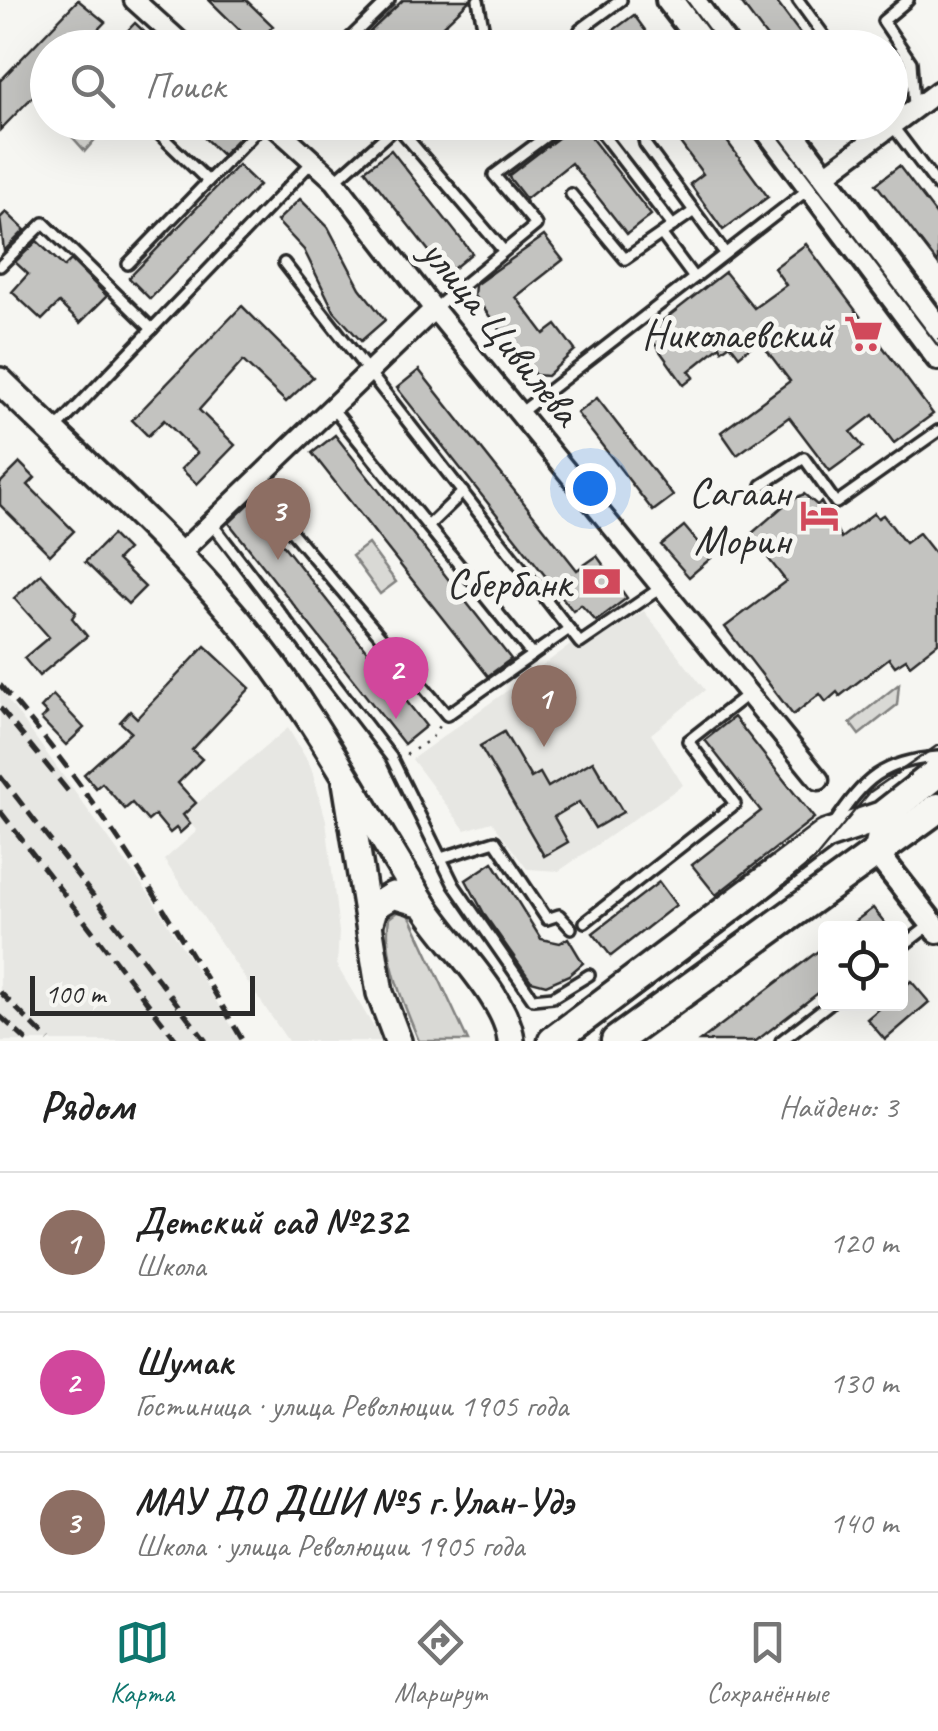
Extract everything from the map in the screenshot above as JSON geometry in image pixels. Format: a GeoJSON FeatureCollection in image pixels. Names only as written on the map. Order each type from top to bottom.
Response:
{"type":"FeatureCollection","features":[{"type":"Feature","properties":{"kind":"main road"},"geometry":{"type":"LineString","coordinates":[[0,381],[178,555],[271,662],[343,766],[423,904],[500,1010],[511,1041]]}},
{"type":"Feature","properties":{"kind":"main road"},"geometry":{"type":"LineString","coordinates":[[343,766],[380,993],[398,1041]]}},
{"type":"Feature","properties":{"kind":"main road"},"geometry":{"type":"LineString","coordinates":[[553,1041],[826,835],[882,816],[938,772]]}},
{"type":"Feature","properties":{"kind":"main road"},"geometry":{"type":"LineString","coordinates":[[616,1041],[938,808]]}},
{"type":"Feature","properties":{"kind":"main road"},"geometry":{"type":"LineString","coordinates":[[370,922],[375,906],[394,895],[423,904]]}},
{"type":"Feature","properties":{"kind":"street"},"geometry":{"type":"LineString","coordinates":[[135,0],[168,30]]}},
{"type":"Feature","properties":{"kind":"street"},"geometry":{"type":"LineString","coordinates":[[668,0],[691,30]]}},
{"type":"Feature","properties":{"kind":"street"},"geometry":{"type":"LineString","coordinates":[[692,0],[714,30]]}},
{"type":"Feature","properties":{"kind":"street"},"geometry":{"type":"LineString","coordinates":[[908,113],[938,91]]}},
{"type":"Feature","properties":{"kind":"street","name":"улица Цивилева"},"geometry":{"type":"LineString","coordinates":[[288,140],[335,181],[434,309],[819,780]]}},
{"type":"Feature","properties":{"kind":"street"},"geometry":{"type":"LineString","coordinates":[[778,140],[938,326]]}},
{"type":"Feature","properties":{"kind":"street"},"geometry":{"type":"LineString","coordinates":[[794,140],[817,182],[938,358]]}},
{"type":"Feature","properties":{"kind":"street"},"geometry":{"type":"LineString","coordinates":[[817,182],[871,140]]}},
{"type":"Feature","properties":{"kind":"street"},"geometry":{"type":"LineString","coordinates":[[178,555],[434,309]]}},
{"type":"Feature","properties":{"kind":"street"},"geometry":{"type":"LineString","coordinates":[[882,816],[876,852],[935,928]]}},
{"type":"Feature","properties":{"kind":"lane"},"geometry":{"type":"LineString","coordinates":[[358,30],[388,0]]}},
{"type":"Feature","properties":{"kind":"lane"},"geometry":{"type":"LineString","coordinates":[[478,0],[484,30]]}},
{"type":"Feature","properties":{"kind":"lane"},"geometry":{"type":"LineString","coordinates":[[580,30],[620,0]]}},
{"type":"Feature","properties":{"kind":"lane"},"geometry":{"type":"LineString","coordinates":[[798,0],[820,30]]}},
{"type":"Feature","properties":{"kind":"lane"},"geometry":{"type":"LineString","coordinates":[[890,30],[883,20],[908,0]]}},
{"type":"Feature","properties":{"kind":"lane"},"geometry":{"type":"LineString","coordinates":[[908,58],[914,109]]}},
{"type":"Feature","properties":{"kind":"lane"},"geometry":{"type":"LineString","coordinates":[[165,140],[208,181]]}},
{"type":"Feature","properties":{"kind":"lane"},"geometry":{"type":"LineString","coordinates":[[128,264],[249,140]]}},
{"type":"Feature","properties":{"kind":"lane"},"geometry":{"type":"LineString","coordinates":[[335,181],[381,140]]}},
{"type":"Feature","properties":{"kind":"lane"},"geometry":{"type":"LineString","coordinates":[[412,140],[503,250]]}},
{"type":"Feature","properties":{"kind":"lane"},"geometry":{"type":"LineString","coordinates":[[434,309],[536,226],[494,174],[540,140]]}},
{"type":"Feature","properties":{"kind":"lane"},"geometry":{"type":"LineString","coordinates":[[607,140],[674,226]]}},
{"type":"Feature","properties":{"kind":"lane"},"geometry":{"type":"LineString","coordinates":[[644,140],[725,253]]}},
{"type":"Feature","properties":{"kind":"lane"},"geometry":{"type":"LineString","coordinates":[[904,140],[938,186]]}},
{"type":"Feature","properties":{"kind":"lane"},"geometry":{"type":"LineString","coordinates":[[53,433],[312,161]]}},
{"type":"Feature","properties":{"kind":"lane"},"geometry":{"type":"LineString","coordinates":[[520,413],[817,182]]}},
{"type":"Feature","properties":{"kind":"lane"},"geometry":{"type":"LineString","coordinates":[[571,194],[625,259],[694,212]]}},
{"type":"Feature","properties":{"kind":"lane"},"geometry":{"type":"LineString","coordinates":[[0,266],[44,223],[152,329]]}},
{"type":"Feature","properties":{"kind":"lane"},"geometry":{"type":"LineString","coordinates":[[662,234],[694,278]]}},
{"type":"Feature","properties":{"kind":"lane"},"geometry":{"type":"LineString","coordinates":[[284,263],[580,642],[662,586]]}},
{"type":"Feature","properties":{"kind":"lane"},"geometry":{"type":"LineString","coordinates":[[332,407],[532,654]]}},
{"type":"Feature","properties":{"kind":"lane"},"geometry":{"type":"LineString","coordinates":[[762,485],[804,458],[836,504],[938,431]]}},
{"type":"Feature","properties":{"kind":"lane"},"geometry":{"type":"LineString","coordinates":[[251,484],[446,714],[569,629]]}},
{"type":"Feature","properties":{"kind":"lane"},"geometry":{"type":"LineString","coordinates":[[428,526],[463,492]]}},
{"type":"Feature","properties":{"kind":"lane"},"geometry":{"type":"LineString","coordinates":[[210,522],[394,763],[441,858],[533,999],[554,996],[589,975]]}},
{"type":"Feature","properties":{"kind":"lane"},"geometry":{"type":"LineString","coordinates":[[585,922],[736,804],[688,741],[749,693]]}},
{"type":"Feature","properties":{"kind":"lane"},"geometry":{"type":"LineString","coordinates":[[826,835],[857,789],[896,761],[938,757]]}},
{"type":"Feature","properties":{"kind":"lane"},"geometry":{"type":"LineString","coordinates":[[441,858],[495,841],[546,918],[560,915],[572,928]]}},
{"type":"Feature","properties":{"kind":"lane"},"geometry":{"type":"LineString","coordinates":[[908,943],[935,928]]}},
{"type":"Feature","properties":{"kind":"lane"},"geometry":{"type":"LineString","coordinates":[[780,1041],[820,1011]]}},
{"type":"Feature","properties":{"kind":"path"},"geometry":{"type":"LineString","coordinates":[[394,763],[431,739],[446,714]]}},
{"type":"Feature","properties":{"kind":"shaded area"},"geometry":{"type":"Polygon","coordinates":[[[75,140],[95,140],[85,151],[75,140]]]}},
{"type":"Feature","properties":{"kind":"shaded area"},"geometry":{"type":"Polygon","coordinates":[[[368,544],[396,582],[380,594],[352,556],[368,544]]]}},
{"type":"Feature","properties":{"kind":"shaded area"},"geometry":{"type":"Polygon","coordinates":[[[644,611],[705,690],[651,734],[683,785],[559,871],[527,869],[492,822],[465,830],[412,759],[572,644],[578,651],[644,611]]]}},
{"type":"Feature","properties":{"kind":"shaded area"},"geometry":{"type":"Polygon","coordinates":[[[899,684],[897,705],[859,735],[850,723],[899,684]]]}},
{"type":"Feature","properties":{"kind":"shaded area"},"geometry":{"type":"Polygon","coordinates":[[[0,689],[151,897],[241,1041],[0,1041],[0,689]]]}},
{"type":"Feature","properties":{"kind":"shaded area"},"geometry":{"type":"Polygon","coordinates":[[[288,728],[311,767],[326,820],[339,932],[337,966],[382,1041],[288,1041],[164,860],[197,831],[183,815],[288,728]]]}},
{"type":"Feature","properties":{"kind":"shaded area"},"geometry":{"type":"Polygon","coordinates":[[[401,909],[411,918],[468,1041],[419,1041],[391,962],[389,918],[401,909]]]}},
{"type":"Feature","properties":{"kind":"building"},"geometry":{"type":"Polygon","coordinates":[[[78,0],[105,22],[97,30],[49,30],[78,0]]]}},
{"type":"Feature","properties":{"kind":"building"},"geometry":{"type":"Polygon","coordinates":[[[209,0],[246,0],[273,26],[269,30],[240,30],[209,0]]]}},
{"type":"Feature","properties":{"kind":"building"},"geometry":{"type":"Polygon","coordinates":[[[403,0],[470,0],[439,30],[372,30],[403,0]]]}},
{"type":"Feature","properties":{"kind":"building"},"geometry":{"type":"Polygon","coordinates":[[[739,0],[775,0],[798,30],[762,30],[739,0]]]}},
{"type":"Feature","properties":{"kind":"building"},"geometry":{"type":"Polygon","coordinates":[[[634,15],[645,30],[614,30],[634,15]]]}},
{"type":"Feature","properties":{"kind":"building"},"geometry":{"type":"Polygon","coordinates":[[[30,50],[30,99],[0,130],[0,81],[30,50]]]}},
{"type":"Feature","properties":{"kind":"building"},"geometry":{"type":"Polygon","coordinates":[[[207,140],[236,140],[222,155],[207,140]]]}},
{"type":"Feature","properties":{"kind":"building"},"geometry":{"type":"Polygon","coordinates":[[[555,140],[593,140],[651,215],[627,234],[571,163],[526,199],[508,176],[555,140]]]}},
{"type":"Feature","properties":{"kind":"building"},"geometry":{"type":"Polygon","coordinates":[[[678,140],[726,140],[768,197],[723,230],[690,184],[703,174],[678,140]]]}},
{"type":"Feature","properties":{"kind":"building"},"geometry":{"type":"Polygon","coordinates":[[[391,150],[472,253],[447,274],[365,170],[391,150]]]}},
{"type":"Feature","properties":{"kind":"building"},"geometry":{"type":"Polygon","coordinates":[[[238,165],[259,185],[150,299],[129,278],[238,165]]]}},
{"type":"Feature","properties":{"kind":"building"},"geometry":{"type":"Polygon","coordinates":[[[899,166],[938,217],[938,264],[876,184],[899,166]]]}},
{"type":"Feature","properties":{"kind":"building"},"geometry":{"type":"Polygon","coordinates":[[[300,199],[328,227],[360,288],[385,320],[361,341],[334,311],[304,250],[277,221],[300,199]]]}},
{"type":"Feature","properties":{"kind":"building"},"geometry":{"type":"Polygon","coordinates":[[[6,212],[25,230],[4,251],[0,218],[6,212]]]}},
{"type":"Feature","properties":{"kind":"building"},"geometry":{"type":"Polygon","coordinates":[[[544,236],[563,260],[516,297],[544,334],[556,325],[575,350],[547,376],[535,375],[474,296],[475,285],[544,236]]]}},
{"type":"Feature","properties":{"kind":"building"},"geometry":{"type":"Polygon","coordinates":[[[37,241],[64,267],[71,260],[107,296],[80,323],[59,303],[42,320],[12,292],[28,274],[15,262],[37,241]]]}},
{"type":"Feature","properties":{"kind":"building"},"geometry":{"type":"Polygon","coordinates":[[[806,244],[933,414],[894,443],[873,415],[851,432],[863,447],[830,471],[789,417],[737,455],[721,432],[790,381],[759,340],[739,356],[730,344],[722,350],[720,346],[689,371],[694,377],[684,385],[647,333],[725,272],[754,308],[786,285],[774,268],[806,244]]]}},
{"type":"Feature","properties":{"kind":"building"},"geometry":{"type":"Polygon","coordinates":[[[242,306],[313,377],[286,402],[243,361],[199,410],[235,445],[197,484],[181,469],[197,453],[164,420],[148,436],[132,420],[242,306]]]}},
{"type":"Feature","properties":{"kind":"building"},"geometry":{"type":"Polygon","coordinates":[[[419,370],[577,570],[597,556],[627,598],[596,621],[581,605],[573,611],[397,388],[419,370]]]}},
{"type":"Feature","properties":{"kind":"building"},"geometry":{"type":"Polygon","coordinates":[[[597,398],[673,496],[653,511],[577,413],[597,398]]]}},
{"type":"Feature","properties":{"kind":"building"},"geometry":{"type":"Polygon","coordinates":[[[335,435],[511,659],[488,676],[312,453],[335,435]]]}},
{"type":"Feature","properties":{"kind":"building"},"geometry":{"type":"Polygon","coordinates":[[[20,463],[35,478],[28,485],[74,531],[50,555],[0,505],[0,483],[20,463]]]}},
{"type":"Feature","properties":{"kind":"building"},"geometry":{"type":"Polygon","coordinates":[[[804,494],[817,505],[821,502],[841,538],[874,513],[878,518],[883,515],[905,543],[919,533],[938,557],[938,643],[910,665],[906,659],[895,666],[889,658],[840,696],[837,692],[826,702],[820,694],[793,715],[725,627],[786,581],[750,535],[789,501],[804,494]]]}},
{"type":"Feature","properties":{"kind":"building"},"geometry":{"type":"Polygon","coordinates":[[[250,503],[426,726],[404,744],[229,523],[250,503]]]}},
{"type":"Feature","properties":{"kind":"building"},"geometry":{"type":"Polygon","coordinates":[[[684,526],[711,558],[689,577],[661,545],[684,526]]]}},
{"type":"Feature","properties":{"kind":"building"},"geometry":{"type":"Polygon","coordinates":[[[112,535],[127,550],[117,560],[145,587],[128,604],[85,562],[112,535]]]}},
{"type":"Feature","properties":{"kind":"building"},"geometry":{"type":"Polygon","coordinates":[[[41,574],[76,612],[72,618],[87,636],[39,676],[24,658],[49,637],[14,598],[41,574]]]}},
{"type":"Feature","properties":{"kind":"building"},"geometry":{"type":"Polygon","coordinates":[[[205,646],[250,688],[192,750],[202,759],[178,783],[196,803],[183,815],[190,824],[180,833],[176,828],[170,833],[155,815],[148,821],[132,803],[125,809],[102,783],[96,788],[84,774],[131,732],[120,722],[130,711],[137,718],[205,646]]]}},
{"type":"Feature","properties":{"kind":"building"},"geometry":{"type":"Polygon","coordinates":[[[53,695],[84,728],[66,745],[41,719],[47,714],[41,708],[53,695]]]}},
{"type":"Feature","properties":{"kind":"building"},"geometry":{"type":"Polygon","coordinates":[[[734,717],[814,818],[716,895],[692,865],[761,811],[705,740],[734,717]]]}},
{"type":"Feature","properties":{"kind":"building"},"geometry":{"type":"Polygon","coordinates":[[[504,732],[531,778],[540,773],[548,787],[593,761],[623,812],[595,828],[579,802],[554,817],[568,842],[544,856],[480,746],[504,732]]]}},
{"type":"Feature","properties":{"kind":"building"},"geometry":{"type":"Polygon","coordinates":[[[493,862],[541,939],[560,943],[568,938],[583,963],[569,975],[546,985],[531,981],[486,917],[466,880],[493,862]]]}},
{"type":"Feature","properties":{"kind":"building"},"geometry":{"type":"Polygon","coordinates":[[[659,882],[676,905],[611,956],[593,933],[659,882]]]}},
{"type":"Feature","properties":{"kind":"building"},"geometry":{"type":"Polygon","coordinates":[[[873,908],[883,921],[855,921],[873,908]]]}},
{"type":"Feature","properties":{"kind":"building"},"geometry":{"type":"Polygon","coordinates":[[[818,951],[818,993],[756,1041],[700,1041],[818,951]]]}},
{"type":"Feature","properties":{"kind":"building"},"geometry":{"type":"Polygon","coordinates":[[[911,981],[929,1002],[885,1040],[867,1019],[877,1011],[908,1011],[911,981]]]}},
{"type":"Feature","properties":{"kind":"tram line"},"geometry":{"type":"LineString","coordinates":[[686,0],[708,30]]}},
{"type":"Feature","properties":{"kind":"tram line"},"geometry":{"type":"LineString","coordinates":[[782,140],[938,346]]}},
{"type":"Feature","properties":{"kind":"tram line"},"geometry":{"type":"LineString","coordinates":[[580,1041],[755,909],[815,859],[870,792],[938,745]]}},
{"type":"Feature","properties":{"kind":"railway"},"geometry":{"type":"LineString","coordinates":[[0,685],[100,813],[243,1041]]}},
{"type":"Feature","properties":{"kind":"railway"},"geometry":{"type":"LineString","coordinates":[[0,708],[72,796]]}},
{"type":"Feature","properties":{"kind":"railway"},"geometry":{"type":"LineString","coordinates":[[0,776],[206,1041]]}},
{"type":"Feature","properties":{"kind":"railway"},"geometry":{"type":"LineString","coordinates":[[0,811],[177,1041]]}},
{"type":"Feature","properties":{"kind":"railway"},"geometry":{"type":"LineString","coordinates":[[0,992],[49,1041]]}},
{"type":"Feature","properties":{"kind":"railway"},"geometry":{"type":"LineString","coordinates":[[0,1016],[27,1041]]}},
{"type":"Feature","properties":{"kind":"place","name":"Николаевский"},"geometry":{"type":"Point","coordinates":[863,333]}},
{"type":"Feature","properties":{"kind":"place","name":"Сагаан Морин"},"geometry":{"type":"Point","coordinates":[820,515]}},
{"type":"Feature","properties":{"kind":"place","name":"МАУ ДО ДШИ №5 г.Улан-Удэ"},"geometry":{"type":"Point","coordinates":[278,560]}},
{"type":"Feature","properties":{"kind":"place","name":"Сбербанк"},"geometry":{"type":"Point","coordinates":[601,582]}},
{"type":"Feature","properties":{"kind":"place","name":"Шумак"},"geometry":{"type":"Point","coordinates":[396,719]}},
{"type":"Feature","properties":{"kind":"place","name":"Детский сад №232"},"geometry":{"type":"Point","coordinates":[544,747]}}]}
